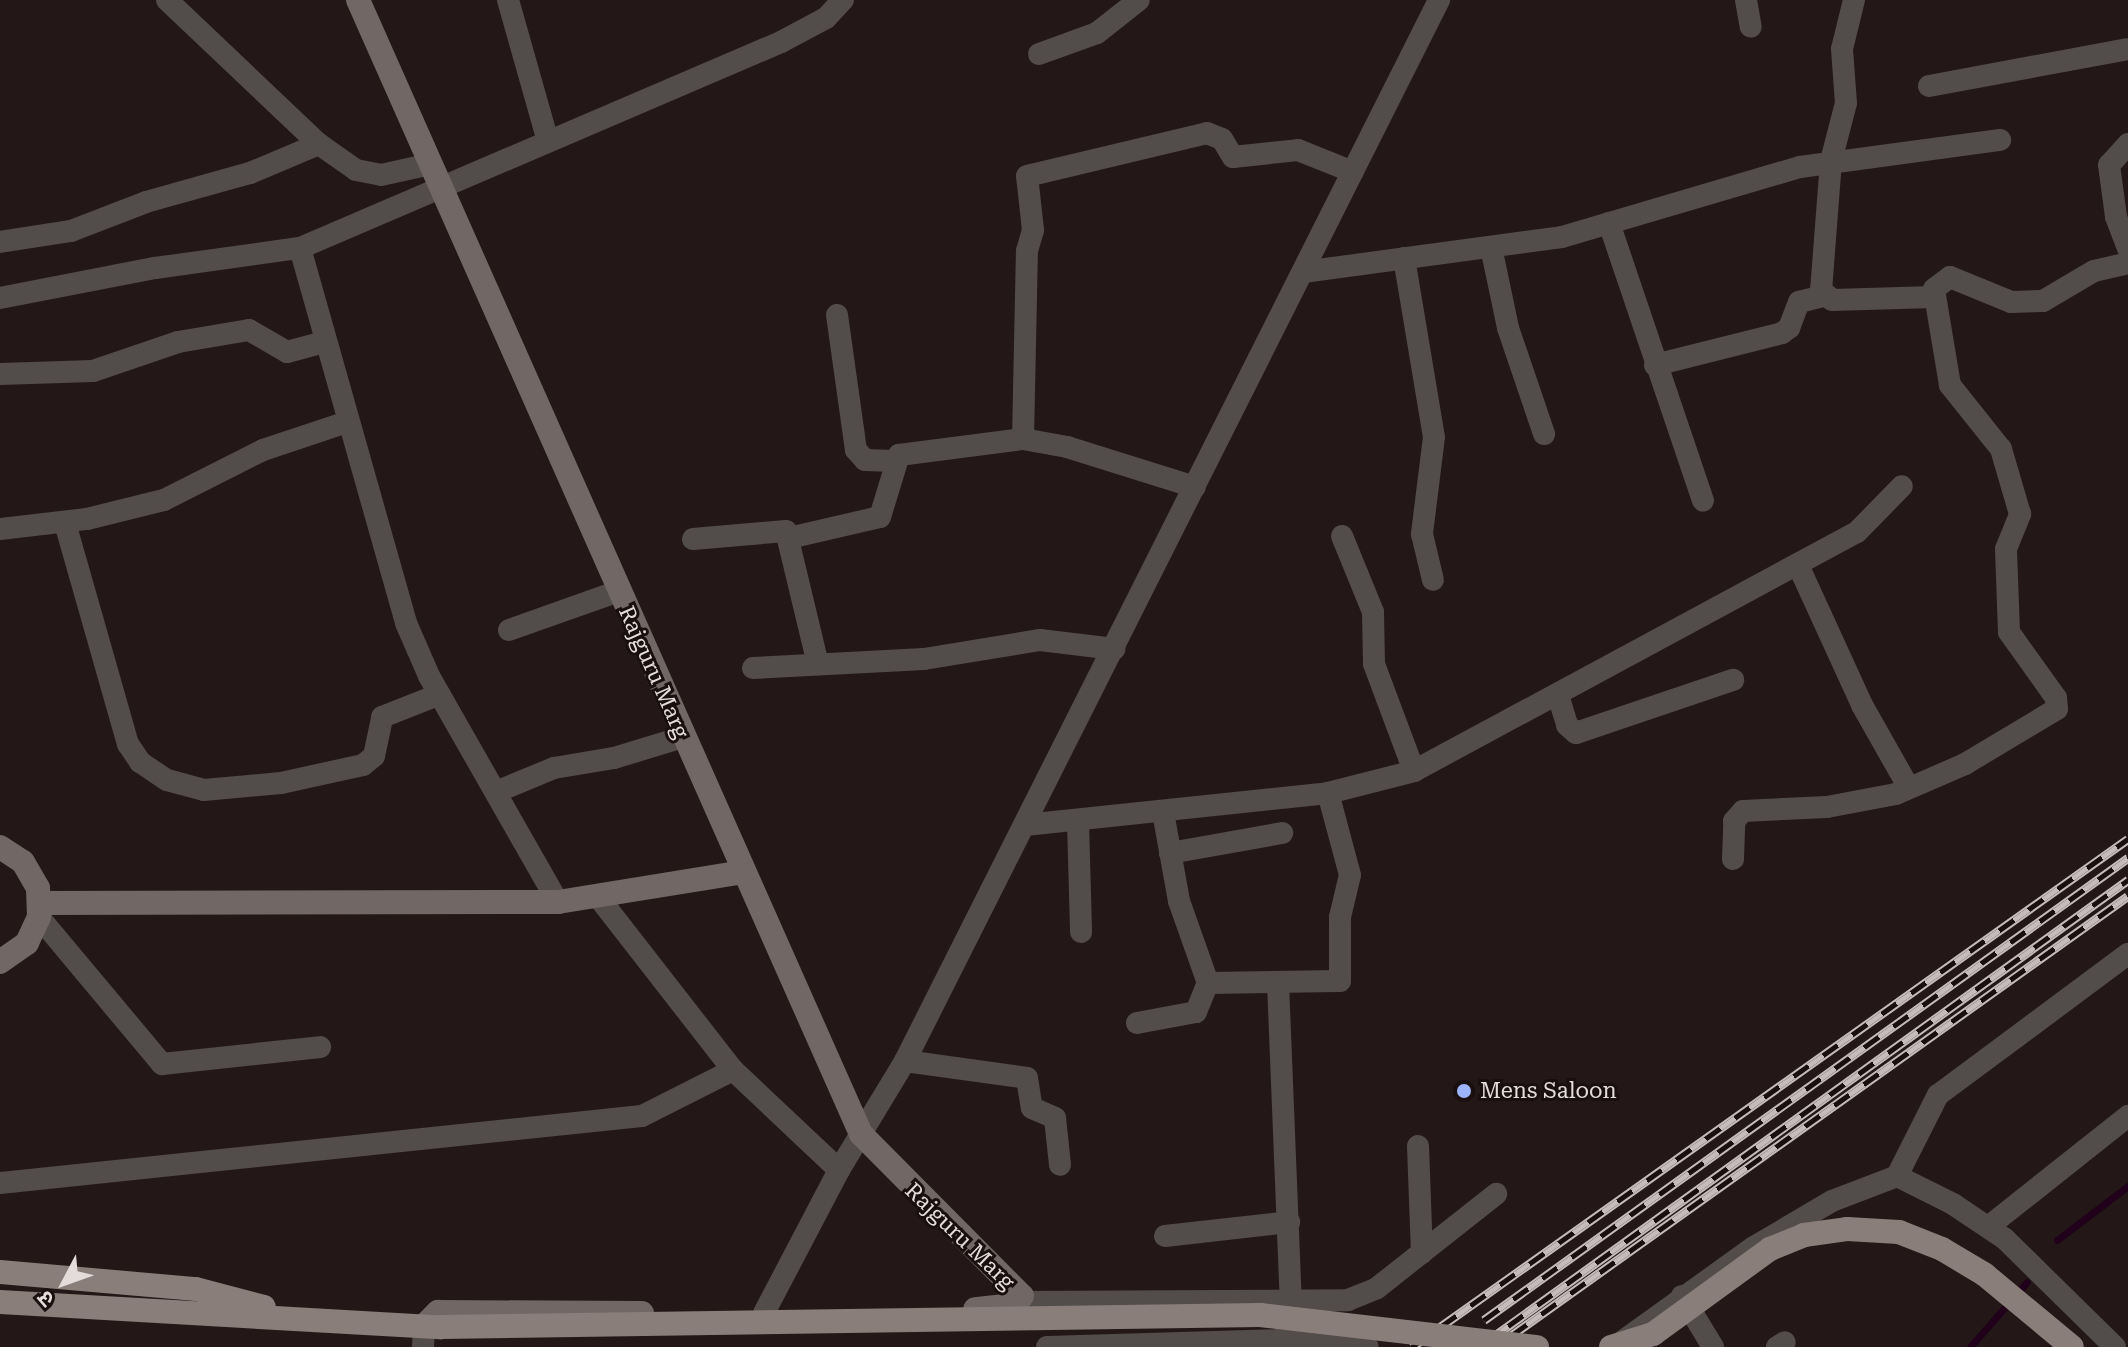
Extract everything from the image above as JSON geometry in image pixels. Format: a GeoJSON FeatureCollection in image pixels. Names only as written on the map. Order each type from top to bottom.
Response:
{"type":"FeatureCollection","features":[{"type":"Feature","properties":{"kind":"main road"},"geometry":{"type":"LineString","coordinates":[[1620,1345],[1653,1334],[1680,1318],[1770,1249],[1804,1235],[1847,1229],[1899,1232],[1942,1249],[1984,1274],[2072,1347]]}},
{"type":"Feature","properties":{"kind":"main road"},"geometry":{"type":"LineString","coordinates":[[0,1272],[196,1289],[298,1316]]}},
{"type":"Feature","properties":{"kind":"main road"},"geometry":{"type":"LineString","coordinates":[[0,1302],[298,1316],[429,1333],[1260,1315],[1537,1347]]}},
{"type":"Feature","properties":{"kind":"street"},"geometry":{"type":"LineString","coordinates":[[167,0],[319,144],[356,170],[381,175],[431,164]]}},
{"type":"Feature","properties":{"kind":"street","name":"Rajguru Marg"},"geometry":{"type":"LineString","coordinates":[[358,0],[861,1134],[1021,1299]]}},
{"type":"Feature","properties":{"kind":"street"},"geometry":{"type":"LineString","coordinates":[[508,0],[548,141]]}},
{"type":"Feature","properties":{"kind":"street"},"geometry":{"type":"LineString","coordinates":[[0,298],[155,268],[300,248],[781,42],[826,18],[843,0]]}},
{"type":"Feature","properties":{"kind":"street"},"geometry":{"type":"LineString","coordinates":[[1039,54],[1097,33],[1139,0]]}},
{"type":"Feature","properties":{"kind":"street"},"geometry":{"type":"LineString","coordinates":[[764,1313],[839,1170],[905,1061],[1439,0]]}},
{"type":"Feature","properties":{"kind":"street"},"geometry":{"type":"LineString","coordinates":[[1746,0],[1751,27]]}},
{"type":"Feature","properties":{"kind":"street"},"geometry":{"type":"LineString","coordinates":[[1823,296],[1831,161],[1846,103],[1842,49],[1854,0]]}},
{"type":"Feature","properties":{"kind":"street"},"geometry":{"type":"LineString","coordinates":[[1929,86],[2128,49]]}},
{"type":"Feature","properties":{"kind":"street"},"geometry":{"type":"LineString","coordinates":[[1023,439],[1027,251],[1033,235],[1027,176],[1207,133],[1222,139],[1233,157],[1298,150],[1353,172]]}},
{"type":"Feature","properties":{"kind":"street"},"geometry":{"type":"LineString","coordinates":[[1303,272],[1562,237],[1831,161],[2000,140]]}},
{"type":"Feature","properties":{"kind":"street"},"geometry":{"type":"LineString","coordinates":[[0,242],[71,231],[146,202],[250,173],[319,144]]}},
{"type":"Feature","properties":{"kind":"street"},"geometry":{"type":"LineString","coordinates":[[2128,144],[2109,165],[2116,217],[2128,249]]}},
{"type":"Feature","properties":{"kind":"street"},"geometry":{"type":"LineString","coordinates":[[1609,223],[1655,365],[1675,406],[1703,501]]}},
{"type":"Feature","properties":{"kind":"street"},"geometry":{"type":"LineString","coordinates":[[1491,247],[1508,328],[1544,434]]}},
{"type":"Feature","properties":{"kind":"street"},"geometry":{"type":"LineString","coordinates":[[300,248],[388,574],[440,694],[558,902]]}},
{"type":"Feature","properties":{"kind":"street"},"geometry":{"type":"LineString","coordinates":[[1404,258],[1434,437],[1422,534],[1433,580]]}},
{"type":"Feature","properties":{"kind":"street"},"geometry":{"type":"LineString","coordinates":[[1733,859],[1734,821],[1743,811],[1827,807],[1909,788],[1980,756],[2053,714],[2058,705],[2009,632],[2006,549],[2020,514],[2001,449],[1950,385],[1934,297],[1937,282],[1950,277],[2011,302],[2043,301],[2094,271],[2128,263]]}},
{"type":"Feature","properties":{"kind":"street"},"geometry":{"type":"LineString","coordinates":[[1655,365],[1782,333],[1789,328],[1799,302],[1823,296],[1934,297]]}},
{"type":"Feature","properties":{"kind":"street"},"geometry":{"type":"LineString","coordinates":[[837,315],[856,450],[865,460],[894,461],[905,454],[1023,439],[1067,447],[1195,487]]}},
{"type":"Feature","properties":{"kind":"street"},"geometry":{"type":"LineString","coordinates":[[0,374],[93,371],[178,342],[249,330],[287,352],[325,342]]}},
{"type":"Feature","properties":{"kind":"street"},"geometry":{"type":"LineString","coordinates":[[0,529],[65,523],[180,495],[263,450],[347,422]]}},
{"type":"Feature","properties":{"kind":"street"},"geometry":{"type":"LineString","coordinates":[[789,538],[880,517],[894,461]]}},
{"type":"Feature","properties":{"kind":"street"},"geometry":{"type":"LineString","coordinates":[[1025,825],[1078,822],[1328,793],[1414,771],[1857,532],[1902,486]]}},
{"type":"Feature","properties":{"kind":"street"},"geometry":{"type":"LineString","coordinates":[[65,523],[128,744],[140,762],[167,780],[217,789],[281,783],[363,765],[374,756],[382,717],[440,694]]}},
{"type":"Feature","properties":{"kind":"street"},"geometry":{"type":"LineString","coordinates":[[693,539],[779,528],[789,538],[818,664]]}},
{"type":"Feature","properties":{"kind":"street"},"geometry":{"type":"LineString","coordinates":[[1342,536],[1373,612],[1374,664],[1414,771]]}},
{"type":"Feature","properties":{"kind":"street"},"geometry":{"type":"LineString","coordinates":[[1798,565],[1862,705],[1909,788]]}},
{"type":"Feature","properties":{"kind":"street"},"geometry":{"type":"LineString","coordinates":[[509,630],[619,591]]}},
{"type":"Feature","properties":{"kind":"street"},"geometry":{"type":"LineString","coordinates":[[753,668],[924,659],[1040,640],[1114,649]]}},
{"type":"Feature","properties":{"kind":"street"},"geometry":{"type":"LineString","coordinates":[[1558,695],[1567,725],[1576,733],[1733,680]]}},
{"type":"Feature","properties":{"kind":"street"},"geometry":{"type":"LineString","coordinates":[[496,792],[554,768],[614,758],[683,737]]}},
{"type":"Feature","properties":{"kind":"street"},"geometry":{"type":"LineString","coordinates":[[1208,983],[1336,983],[1342,977],[1340,917],[1350,875],[1328,793]]}},
{"type":"Feature","properties":{"kind":"street"},"geometry":{"type":"LineString","coordinates":[[1137,1023],[1196,1012],[1204,1004],[1208,983],[1179,901],[1163,812]]}},
{"type":"Feature","properties":{"kind":"street"},"geometry":{"type":"LineString","coordinates":[[1078,822],[1081,932]]}},
{"type":"Feature","properties":{"kind":"street"},"geometry":{"type":"LineString","coordinates":[[1170,853],[1282,833]]}},
{"type":"Feature","properties":{"kind":"street"},"geometry":{"type":"LineString","coordinates":[[0,847],[23,862],[38,888],[39,910],[27,943],[0,962]]}},
{"type":"Feature","properties":{"kind":"street"},"geometry":{"type":"LineString","coordinates":[[39,910],[558,902],[599,898],[743,872]]}},
{"type":"Feature","properties":{"kind":"street"},"geometry":{"type":"LineString","coordinates":[[599,898],[733,1070],[839,1170]]}},
{"type":"Feature","properties":{"kind":"street"},"geometry":{"type":"LineString","coordinates":[[39,910],[162,1064],[320,1047]]}},
{"type":"Feature","properties":{"kind":"street"},"geometry":{"type":"LineString","coordinates":[[1620,1345],[1682,1296],[1832,1201],[1897,1176],[1921,1120],[1938,1095],[2128,954]]}},
{"type":"Feature","properties":{"kind":"street"},"geometry":{"type":"LineString","coordinates":[[1278,983],[1291,1301]]}},
{"type":"Feature","properties":{"kind":"street"},"geometry":{"type":"LineString","coordinates":[[905,1061],[1027,1078],[1032,1108],[1055,1118],[1060,1165]]}},
{"type":"Feature","properties":{"kind":"street"},"geometry":{"type":"LineString","coordinates":[[0,1183],[642,1116],[733,1070]]}},
{"type":"Feature","properties":{"kind":"street"},"geometry":{"type":"LineString","coordinates":[[1988,1227],[2128,1116]]}},
{"type":"Feature","properties":{"kind":"street"},"geometry":{"type":"LineString","coordinates":[[1418,1146],[1422,1253]]}},
{"type":"Feature","properties":{"kind":"street"},"geometry":{"type":"LineString","coordinates":[[1897,1176],[1988,1227],[2115,1347]]}},
{"type":"Feature","properties":{"kind":"street"},"geometry":{"type":"LineString","coordinates":[[429,1333],[438,1312],[764,1313],[1000,1308],[1021,1299],[1291,1301],[1361,1296],[1422,1253],[1496,1194]]}},
{"type":"Feature","properties":{"kind":"street"},"geometry":{"type":"LineString","coordinates":[[1165,1236],[1289,1222]]}},
{"type":"Feature","properties":{"kind":"street"},"geometry":{"type":"LineString","coordinates":[[1682,1296],[1713,1347]]}},
{"type":"Feature","properties":{"kind":"street"},"geometry":{"type":"LineString","coordinates":[[1047,1347],[1277,1340],[1368,1347]]}},
{"type":"Feature","properties":{"kind":"waterway"},"geometry":{"type":"LineString","coordinates":[[2057,1240],[2128,1186]]}},
{"type":"Feature","properties":{"kind":"waterway"},"geometry":{"type":"LineString","coordinates":[[1970,1347],[2027,1282]]}},
{"type":"Feature","properties":{"kind":"railway"},"geometry":{"type":"LineString","coordinates":[[1412,1347],[2128,839]]}},
{"type":"Feature","properties":{"kind":"railway"},"geometry":{"type":"LineString","coordinates":[[1484,1320],[2128,858]]}},
{"type":"Feature","properties":{"kind":"railway"},"geometry":{"type":"LineString","coordinates":[[1479,1347],[2128,880]]}},
{"type":"Feature","properties":{"kind":"railway"},"geometry":{"type":"LineString","coordinates":[[1512,1335],[2128,896]]}},
{"type":"Feature","properties":{"kind":"place","name":"Mens Saloon"},"geometry":{"type":"Point","coordinates":[1464,1091]}}]}
